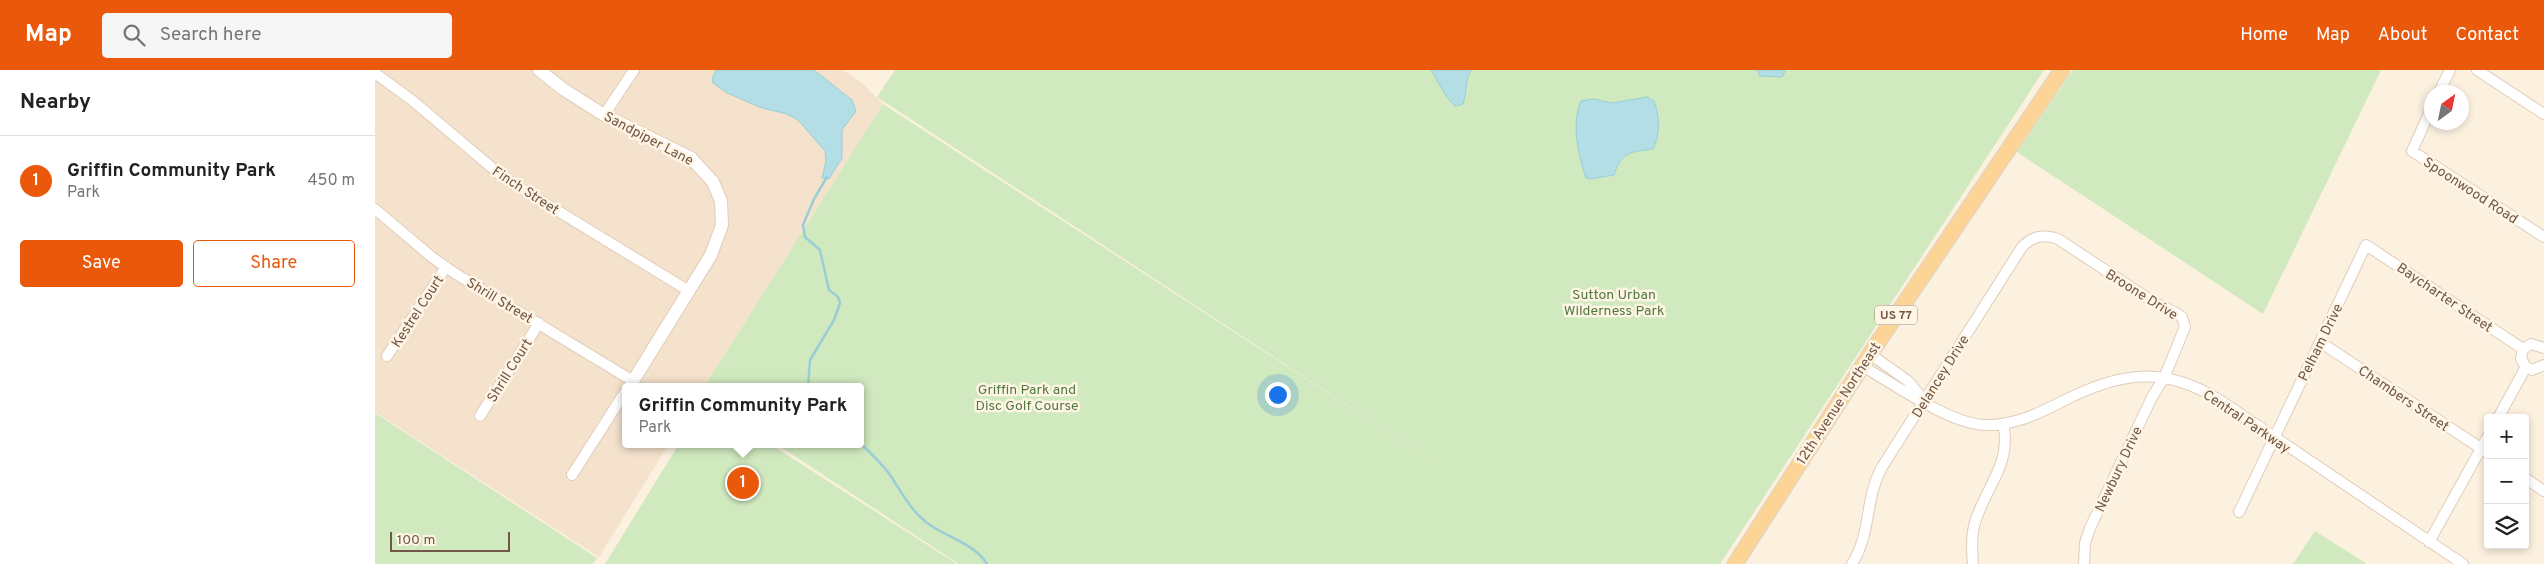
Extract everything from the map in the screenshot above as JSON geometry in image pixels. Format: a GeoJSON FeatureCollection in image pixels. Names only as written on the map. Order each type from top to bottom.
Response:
{"type":"FeatureCollection","features":[{"type":"Feature","properties":{"kind":"main road","name":"12th Avenue Northeast"},"geometry":{"type":"LineString","coordinates":[[1735,564],[1866,360],[2062,70]]}},
{"type":"Feature","properties":{"kind":"street","name":"Sandpiper Lane"},"geometry":{"type":"LineString","coordinates":[[539,70],[563,90],[604,115],[634,132],[691,158],[713,182],[721,202],[722,224],[711,255],[632,383]]}},
{"type":"Feature","properties":{"kind":"street"},"geometry":{"type":"LineString","coordinates":[[604,115],[634,70]]}},
{"type":"Feature","properties":{"kind":"street"},"geometry":{"type":"LineString","coordinates":[[2442,85],[2450,70]]}},
{"type":"Feature","properties":{"kind":"street"},"geometry":{"type":"LineString","coordinates":[[2477,70],[2544,114]]}},
{"type":"Feature","properties":{"kind":"street","name":"Finch Street"},"geometry":{"type":"LineString","coordinates":[[375,73],[413,101],[504,178],[689,290]]}},
{"type":"Feature","properties":{"kind":"street","name":"Spoonwood Road"},"geometry":{"type":"LineString","coordinates":[[2424,124],[2412,151],[2544,237]]}},
{"type":"Feature","properties":{"kind":"street","name":"Shrill Street"},"geometry":{"type":"LineString","coordinates":[[375,209],[445,266],[539,323],[629,383]]}},
{"type":"Feature","properties":{"kind":"street","name":"Delancey Drive"},"geometry":{"type":"LineString","coordinates":[[1852,564],[1865,537],[1872,485],[2026,243],[2039,237],[2049,236],[2058,239],[2072,250]]}},
{"type":"Feature","properties":{"kind":"street","name":"Pelham Drive"},"geometry":{"type":"LineString","coordinates":[[2239,512],[2366,245]]}},
{"type":"Feature","properties":{"kind":"street","name":"Baycharter Street"},"geometry":{"type":"LineString","coordinates":[[2366,245],[2523,349]]}},
{"type":"Feature","properties":{"kind":"street","name":"Broone Drive"},"geometry":{"type":"LineString","coordinates":[[2072,250],[2182,318],[2185,330],[2163,378]]}},
{"type":"Feature","properties":{"kind":"street","name":"Kestrel Court"},"geometry":{"type":"LineString","coordinates":[[387,356],[445,266]]}},
{"type":"Feature","properties":{"kind":"street","name":"Shrill Court"},"geometry":{"type":"LineString","coordinates":[[480,416],[539,323]]}},
{"type":"Feature","properties":{"kind":"street","name":"Chambers Street"},"geometry":{"type":"LineString","coordinates":[[2320,342],[2484,451]]}},
{"type":"Feature","properties":{"kind":"street"},"geometry":{"type":"LineString","coordinates":[[2543,344],[2531,344],[2523,349],[2521,358],[2526,367],[2536,370],[2544,365]]}},
{"type":"Feature","properties":{"kind":"street","name":"Central Parkway"},"geometry":{"type":"LineString","coordinates":[[1866,360],[1909,381],[1924,401],[1964,422],[1983,425],[2003,424],[2027,418],[2117,378],[2137,376],[2163,378],[2203,390],[2463,564]]}},
{"type":"Feature","properties":{"kind":"street"},"geometry":{"type":"LineString","coordinates":[[2500,414],[2526,367]]}},
{"type":"Feature","properties":{"kind":"street","name":"Newbury Drive"},"geometry":{"type":"LineString","coordinates":[[2084,564],[2085,543],[2090,528],[2151,397],[2163,378]]}},
{"type":"Feature","properties":{"kind":"street"},"geometry":{"type":"LineString","coordinates":[[572,475],[622,397]]}},
{"type":"Feature","properties":{"kind":"street"},"geometry":{"type":"LineString","coordinates":[[1973,564],[1972,541],[1974,526],[2005,452],[2003,424]]}},
{"type":"Feature","properties":{"kind":"street"},"geometry":{"type":"LineString","coordinates":[[2429,542],[2484,451]]}},
{"type":"Feature","properties":{"kind":"street"},"geometry":{"type":"LineString","coordinates":[[2529,481],[2544,491]]}},
{"type":"Feature","properties":{"kind":"shaded area"},"geometry":{"type":"Polygon","coordinates":[[[375,70],[844,70],[861,82],[883,104],[707,383],[622,383],[622,448],[667,448],[599,557],[375,412],[375,70]]]}},
{"type":"Feature","properties":{"kind":"green space","name":"Sutton Urban Wilderness Park"},"geometry":{"type":"Polygon","coordinates":[[[895,70],[2044,70],[1720,564],[1154,564],[1153,562],[1153,564],[959,564],[782,448],[864,448],[864,383],[707,383],[883,104],[1428,458],[877,97],[895,70]]]}},
{"type":"Feature","properties":{"kind":"green space"},"geometry":{"type":"Polygon","coordinates":[[[2073,70],[2381,70],[2263,314],[2017,152],[2073,70]]]}},
{"type":"Feature","properties":{"kind":"green space"},"geometry":{"type":"Polygon","coordinates":[[[375,413],[597,558],[593,564],[375,564],[375,413]]]}},
{"type":"Feature","properties":{"kind":"green space"},"geometry":{"type":"Polygon","coordinates":[[[677,448],[776,448],[957,564],[605,564],[677,448]]]}},
{"type":"Feature","properties":{"kind":"green space"},"geometry":{"type":"Polygon","coordinates":[[[2315,531],[2367,564],[2293,564],[2315,531]]]}},
{"type":"Feature","properties":{"kind":"water"},"geometry":{"type":"Polygon","coordinates":[[[716,70],[814,70],[852,100],[856,111],[842,130],[842,158],[829,179],[822,178],[826,161],[825,151],[798,120],[787,114],[762,108],[727,93],[713,83],[712,79],[716,70]]]}},
{"type":"Feature","properties":{"kind":"water"},"geometry":{"type":"Polygon","coordinates":[[[1431,70],[1471,70],[1463,104],[1455,106],[1451,102],[1431,70]]]}},
{"type":"Feature","properties":{"kind":"water"},"geometry":{"type":"Polygon","coordinates":[[[1757,70],[1785,71],[1782,77],[1760,76],[1757,70]]]}},
{"type":"Feature","properties":{"kind":"water"},"geometry":{"type":"Polygon","coordinates":[[[1647,97],[1654,101],[1658,119],[1657,138],[1653,149],[1627,154],[1623,157],[1614,175],[1586,178],[1580,159],[1576,129],[1576,119],[1581,101],[1594,99],[1612,103],[1647,97]]]}},
{"type":"Feature","properties":{"kind":"waterway"},"geometry":{"type":"LineString","coordinates":[[808,383],[810,360],[834,320],[840,303],[838,297],[829,290],[820,250],[805,237],[803,225],[814,199],[827,177]]}},
{"type":"Feature","properties":{"kind":"waterway"},"geometry":{"type":"LineString","coordinates":[[864,447],[888,472],[919,516],[930,525],[969,546],[987,564]]}},
{"type":"Feature","properties":{"kind":"place","name":"Griffin Community Park"},"geometry":{"type":"Point","coordinates":[743,483]}},
{"type":"Feature","properties":{"kind":"park label","name":"Griffin Park and Disc Golf Course"},"geometry":{"type":"Point","coordinates":[1027,398]}}]}
